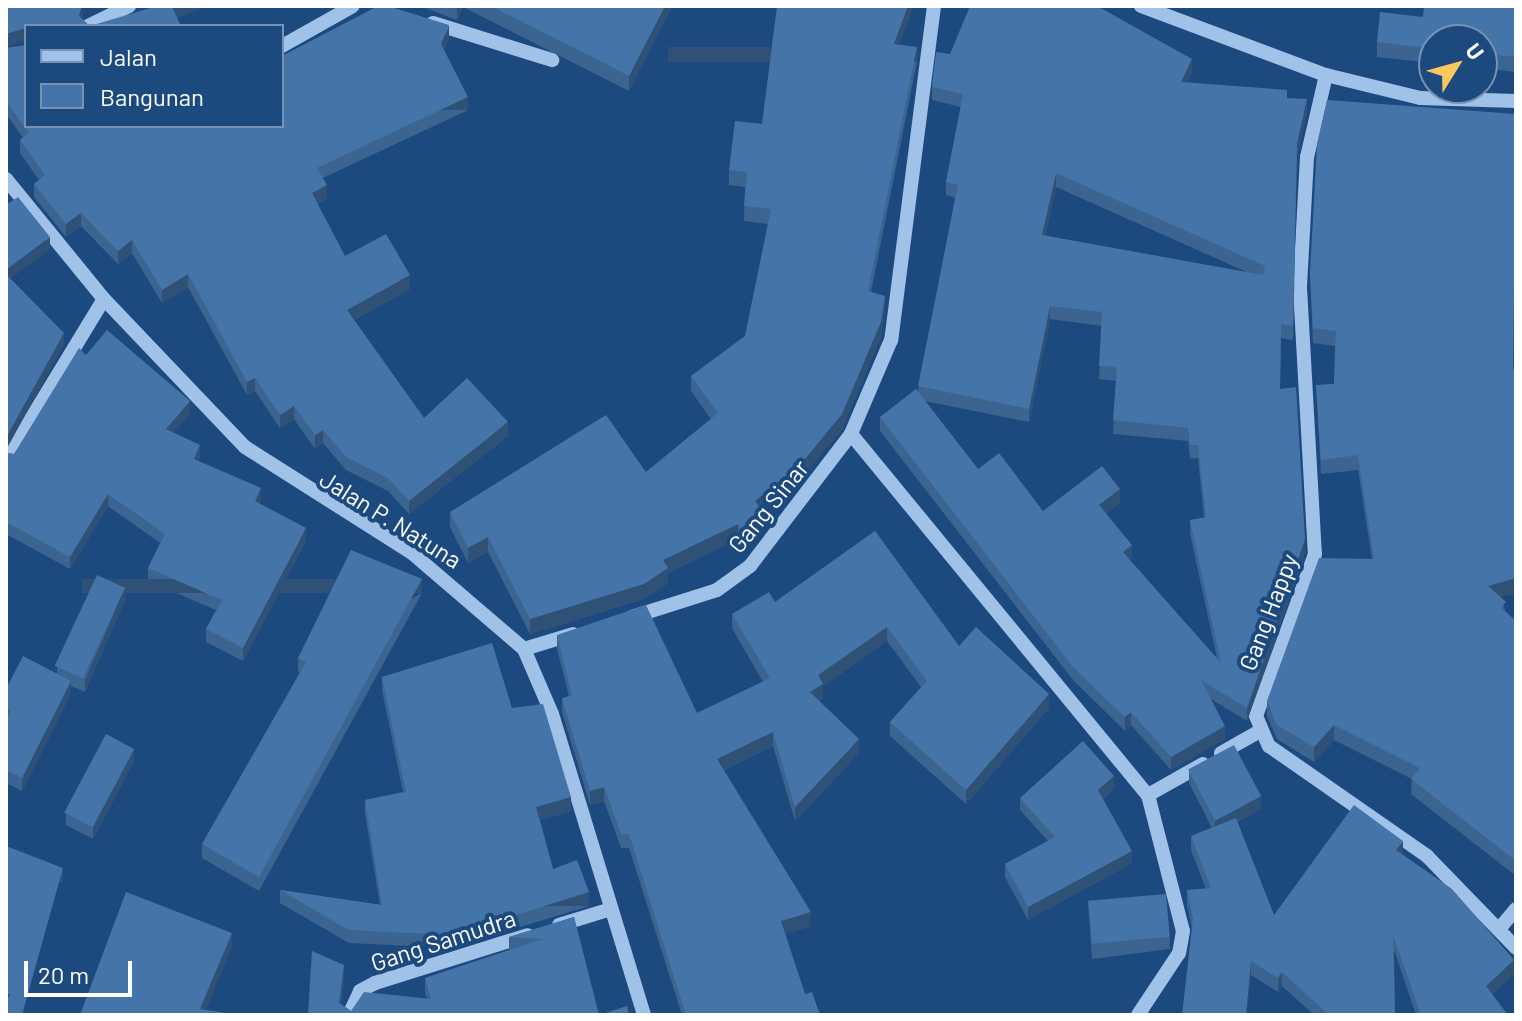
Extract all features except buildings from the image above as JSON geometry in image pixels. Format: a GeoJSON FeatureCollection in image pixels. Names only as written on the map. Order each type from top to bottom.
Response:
{"type":"FeatureCollection","features":[{"type":"Feature","properties":{"kind":"street"},"geometry":{"type":"LineString","coordinates":[[92,24],[129,6]]}},
{"type":"Feature","properties":{"kind":"street"},"geometry":{"type":"LineString","coordinates":[[284,45],[353,6]]}},
{"type":"Feature","properties":{"kind":"street","name":"Gang Sinar"},"geometry":{"type":"LineString","coordinates":[[524,649],[603,626],[733,580],[851,434],[891,340],[934,6]]}},
{"type":"Feature","properties":{"kind":"street"},"geometry":{"type":"LineString","coordinates":[[1141,6],[1326,75],[1420,98],[1516,101]]}},
{"type":"Feature","properties":{"kind":"street"},"geometry":{"type":"LineString","coordinates":[[408,15],[552,60]]}},
{"type":"Feature","properties":{"kind":"street","name":"Gang Happy"},"geometry":{"type":"LineString","coordinates":[[1260,731],[1258,700],[1315,554],[1300,288],[1307,157],[1326,75]]}},
{"type":"Feature","properties":{"kind":"street","name":"Jalan P. Natuna"},"geometry":{"type":"LineString","coordinates":[[6,179],[11,198],[245,447],[412,553],[524,649]]}},
{"type":"Feature","properties":{"kind":"street"},"geometry":{"type":"LineString","coordinates":[[6,460],[104,299]]}},
{"type":"Feature","properties":{"kind":"street"},"geometry":{"type":"LineString","coordinates":[[851,434],[1148,795],[1183,931],[1179,953],[1138,1015]]}},
{"type":"Feature","properties":{"kind":"street"},"geometry":{"type":"LineString","coordinates":[[524,649],[644,1015]]}},
{"type":"Feature","properties":{"kind":"street"},"geometry":{"type":"LineString","coordinates":[[1148,795],[1260,731],[1269,746],[1427,856],[1500,928],[1516,948]]}},
{"type":"Feature","properties":{"kind":"street","name":"Gang Samudra"},"geometry":{"type":"LineString","coordinates":[[349,1015],[360,991],[375,983],[611,909]]}},
{"type":"Feature","properties":{"kind":"street"},"geometry":{"type":"LineString","coordinates":[[1500,928],[1516,909]]}}]}
